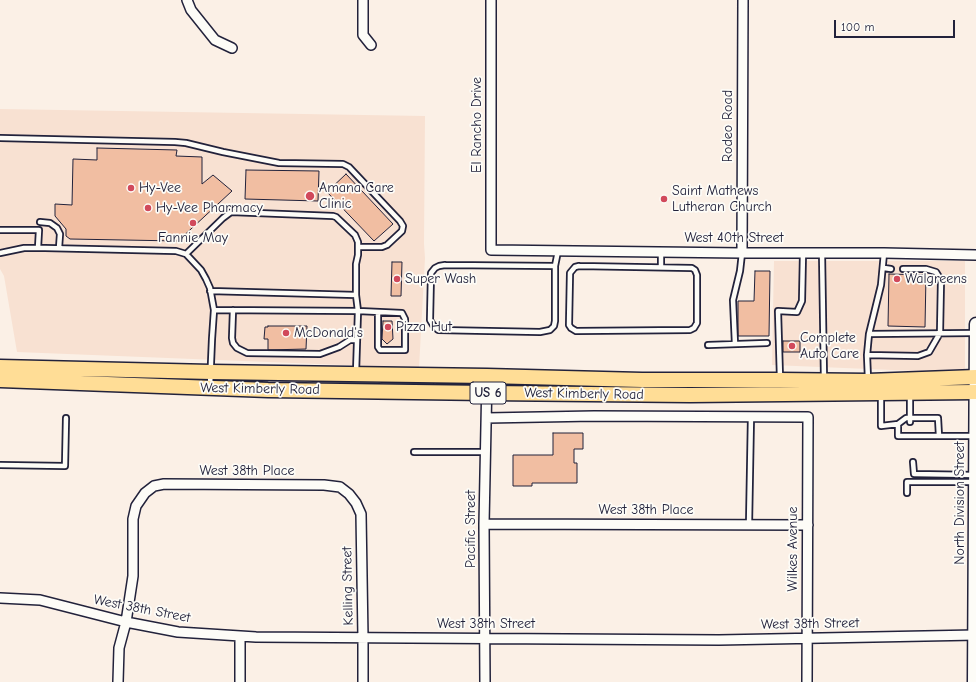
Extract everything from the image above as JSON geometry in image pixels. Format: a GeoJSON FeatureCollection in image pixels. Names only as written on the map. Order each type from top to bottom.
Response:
{"type":"FeatureCollection","features":[{"type":"Feature","properties":{"kind":"main road","name":"North Division Street"},"geometry":{"type":"LineString","coordinates":[[974,682],[976,324]]}},
{"type":"Feature","properties":{"kind":"main road","name":"West Kimberly Road"},"geometry":{"type":"LineString","coordinates":[[0,366],[211,372],[642,380],[868,381],[976,377]]}},
{"type":"Feature","properties":{"kind":"main road","name":"West Kimberly Road"},"geometry":{"type":"LineString","coordinates":[[0,380],[210,388],[487,393],[690,395],[976,392]]}},
{"type":"Feature","properties":{"kind":"street"},"geometry":{"type":"LineString","coordinates":[[187,0],[191,10],[215,40],[232,48]]}},
{"type":"Feature","properties":{"kind":"street"},"geometry":{"type":"LineString","coordinates":[[363,0],[363,35],[371,45]]}},
{"type":"Feature","properties":{"kind":"street","name":"El Rancho Drive"},"geometry":{"type":"LineString","coordinates":[[491,0],[491,250]]}},
{"type":"Feature","properties":{"kind":"street","name":"Rodeo Road"},"geometry":{"type":"LineString","coordinates":[[742,253],[743,0]]}},
{"type":"Feature","properties":{"kind":"street","name":"West 40th Street"},"geometry":{"type":"LineString","coordinates":[[491,250],[742,253],[803,252],[976,255]]}},
{"type":"Feature","properties":{"kind":"street","name":"Pacific Street"},"geometry":{"type":"LineString","coordinates":[[485,682],[486,638],[484,524],[488,418],[487,376]]}},
{"type":"Feature","properties":{"kind":"street","name":"West Kimberly Road"},"geometry":{"type":"LineString","coordinates":[[488,418],[594,416],[808,416]]}},
{"type":"Feature","properties":{"kind":"street","name":"Wilkes Avenue"},"geometry":{"type":"LineString","coordinates":[[807,682],[808,416]]}},
{"type":"Feature","properties":{"kind":"street","name":"West 38th Place"},"geometry":{"type":"LineString","coordinates":[[126,622],[133,576],[133,519],[136,506],[145,493],[154,486],[164,484],[324,485],[340,487],[348,494]]}},
{"type":"Feature","properties":{"kind":"street","name":"Kelling Street"},"geometry":{"type":"LineString","coordinates":[[348,494],[356,503],[361,514],[363,682]]}},
{"type":"Feature","properties":{"kind":"street","name":"West 38th Place"},"geometry":{"type":"LineString","coordinates":[[484,524],[808,525]]}},
{"type":"Feature","properties":{"kind":"street","name":"West 38th Street"},"geometry":{"type":"LineString","coordinates":[[0,598],[40,600],[126,622],[178,632],[240,636],[719,640],[975,635]]}},
{"type":"Feature","properties":{"kind":"street"},"geometry":{"type":"LineString","coordinates":[[118,682],[119,648],[126,622]]}},
{"type":"Feature","properties":{"kind":"street"},"geometry":{"type":"LineString","coordinates":[[240,636],[240,682]]}},
{"type":"Feature","properties":{"kind":"lane"},"geometry":{"type":"LineString","coordinates":[[0,138],[175,142],[279,163],[343,164],[349,167],[403,226],[402,231],[387,245],[382,247],[358,247]]}},
{"type":"Feature","properties":{"kind":"lane"},"geometry":{"type":"LineString","coordinates":[[186,254],[227,214],[236,212],[336,217],[357,238],[356,295],[358,311],[356,374]]}},
{"type":"Feature","properties":{"kind":"lane"},"geometry":{"type":"LineString","coordinates":[[40,222],[50,223],[57,228],[60,234],[60,248]]}},
{"type":"Feature","properties":{"kind":"lane"},"geometry":{"type":"LineString","coordinates":[[0,230],[39,230],[38,248]]}},
{"type":"Feature","properties":{"kind":"lane"},"geometry":{"type":"LineString","coordinates":[[0,253],[24,248],[60,248],[176,251],[186,254],[201,270],[206,279],[214,310],[210,388]]}},
{"type":"Feature","properties":{"kind":"lane"},"geometry":{"type":"LineString","coordinates":[[555,266],[439,266],[431,272],[430,320],[438,330],[540,332],[550,330],[554,326],[555,321],[555,266],[558,251]]}},
{"type":"Feature","properties":{"kind":"lane"},"geometry":{"type":"LineString","coordinates":[[661,252],[661,267]]}},
{"type":"Feature","properties":{"kind":"lane"},"geometry":{"type":"LineString","coordinates":[[780,380],[778,311],[796,312],[802,301],[803,252]]}},
{"type":"Feature","properties":{"kind":"lane"},"geometry":{"type":"LineString","coordinates":[[735,344],[733,300],[740,271],[742,253]]}},
{"type":"Feature","properties":{"kind":"lane"},"geometry":{"type":"LineString","coordinates":[[822,253],[824,380]]}},
{"type":"Feature","properties":{"kind":"lane"},"geometry":{"type":"LineString","coordinates":[[868,381],[867,355],[869,334],[884,268],[884,253]]}},
{"type":"Feature","properties":{"kind":"lane"},"geometry":{"type":"LineString","coordinates":[[575,267],[661,267],[692,268],[695,270],[697,275],[697,323],[694,328],[690,330],[576,331],[569,325],[570,272],[575,267]]}},
{"type":"Feature","properties":{"kind":"lane"},"geometry":{"type":"LineString","coordinates":[[884,268],[891,269]]}},
{"type":"Feature","properties":{"kind":"lane"},"geometry":{"type":"LineString","coordinates":[[867,355],[918,356],[929,352],[940,333],[941,280],[936,272],[926,269],[903,269]]}},
{"type":"Feature","properties":{"kind":"lane"},"geometry":{"type":"LineString","coordinates":[[210,291],[356,295]]}},
{"type":"Feature","properties":{"kind":"lane"},"geometry":{"type":"LineString","coordinates":[[214,310],[358,311],[402,313],[405,319],[405,350],[380,350],[378,347],[378,312]]}},
{"type":"Feature","properties":{"kind":"lane"},"geometry":{"type":"LineString","coordinates":[[233,310],[233,343],[237,348],[247,353],[320,354],[339,347],[350,340],[357,340]]}},
{"type":"Feature","properties":{"kind":"lane"},"geometry":{"type":"LineString","coordinates":[[869,334],[976,333]]}},
{"type":"Feature","properties":{"kind":"lane"},"geometry":{"type":"LineString","coordinates":[[708,345],[767,343]]}},
{"type":"Feature","properties":{"kind":"lane"},"geometry":{"type":"LineString","coordinates":[[910,393],[910,420]]}},
{"type":"Feature","properties":{"kind":"lane"},"geometry":{"type":"LineString","coordinates":[[881,394],[881,426],[898,424],[906,418],[910,420],[920,420],[938,418],[939,436]]}},
{"type":"Feature","properties":{"kind":"lane"},"geometry":{"type":"LineString","coordinates":[[749,525],[751,416]]}},
{"type":"Feature","properties":{"kind":"lane"},"geometry":{"type":"LineString","coordinates":[[0,465],[65,466],[66,418]]}},
{"type":"Feature","properties":{"kind":"lane"},"geometry":{"type":"LineString","coordinates":[[898,424],[898,436],[975,436]]}},
{"type":"Feature","properties":{"kind":"lane"},"geometry":{"type":"LineString","coordinates":[[910,430],[910,436]]}},
{"type":"Feature","properties":{"kind":"lane"},"geometry":{"type":"LineString","coordinates":[[920,430],[920,436]]}},
{"type":"Feature","properties":{"kind":"lane"},"geometry":{"type":"LineString","coordinates":[[414,452],[486,452]]}},
{"type":"Feature","properties":{"kind":"lane"},"geometry":{"type":"LineString","coordinates":[[913,462],[914,474],[975,478]]}},
{"type":"Feature","properties":{"kind":"lane"},"geometry":{"type":"LineString","coordinates":[[907,493],[907,482],[975,478]]}},
{"type":"Feature","properties":{"kind":"shaded area"},"geometry":{"type":"Polygon","coordinates":[[[0,109],[425,116],[425,258],[419,368],[17,352],[4,276],[0,269],[0,109]]]}},
{"type":"Feature","properties":{"kind":"shaded area"},"geometry":{"type":"Polygon","coordinates":[[[774,261],[965,261],[965,373],[772,365],[774,261]]]}},
{"type":"Feature","properties":{"kind":"building","name":"Hy-Vee"},"geometry":{"type":"Polygon","coordinates":[[[97,148],[177,150],[176,156],[202,157],[202,184],[213,175],[232,191],[178,241],[70,239],[66,236],[66,229],[55,216],[55,204],[72,205],[73,159],[97,160],[97,148]]]}},
{"type":"Feature","properties":{"kind":"building"},"geometry":{"type":"Polygon","coordinates":[[[246,170],[319,171],[318,201],[245,199],[246,170]]]}},
{"type":"Feature","properties":{"kind":"building"},"geometry":{"type":"Polygon","coordinates":[[[346,174],[393,224],[374,241],[327,192],[346,174]]]}},
{"type":"Feature","properties":{"kind":"building","name":"Super Wash"},"geometry":{"type":"Polygon","coordinates":[[[392,262],[402,262],[401,296],[391,296],[392,262]]]}},
{"type":"Feature","properties":{"kind":"building"},"geometry":{"type":"Polygon","coordinates":[[[755,271],[770,271],[769,336],[738,336],[738,301],[754,301],[755,271]]]}},
{"type":"Feature","properties":{"kind":"building","name":"Walgreens"},"geometry":{"type":"Polygon","coordinates":[[[889,274],[926,275],[925,327],[888,326],[889,274]]]}},
{"type":"Feature","properties":{"kind":"building","name":"Pizza Hut"},"geometry":{"type":"Polygon","coordinates":[[[383,321],[392,321],[393,339],[387,344],[382,339],[383,321]]]}},
{"type":"Feature","properties":{"kind":"building","name":"McDonald's"},"geometry":{"type":"Polygon","coordinates":[[[307,326],[306,349],[268,350],[268,339],[264,339],[265,327],[307,326]]]}},
{"type":"Feature","properties":{"kind":"building","name":"Complete Auto Care"},"geometry":{"type":"Polygon","coordinates":[[[783,341],[800,341],[800,352],[783,352],[783,341]]]}},
{"type":"Feature","properties":{"kind":"building"},"geometry":{"type":"Polygon","coordinates":[[[553,433],[583,433],[583,449],[574,449],[574,463],[577,463],[577,483],[532,483],[532,486],[513,486],[513,455],[553,455],[553,433]]]}},
{"type":"Feature","properties":{"kind":"place","name":"Hy-Vee"},"geometry":{"type":"Point","coordinates":[131,188]}},
{"type":"Feature","properties":{"kind":"place","name":"Amana Care Clinic"},"geometry":{"type":"Point","coordinates":[310,196]}},
{"type":"Feature","properties":{"kind":"place","name":"Saint Mathews Lutheran Church"},"geometry":{"type":"Point","coordinates":[664,199]}},
{"type":"Feature","properties":{"kind":"place","name":"Hy-Vee Pharmacy"},"geometry":{"type":"Point","coordinates":[148,208]}},
{"type":"Feature","properties":{"kind":"place","name":"Fannie May"},"geometry":{"type":"Point","coordinates":[193,223]}},
{"type":"Feature","properties":{"kind":"place","name":"Super Wash"},"geometry":{"type":"Point","coordinates":[397,279]}},
{"type":"Feature","properties":{"kind":"place","name":"Walgreens"},"geometry":{"type":"Point","coordinates":[897,279]}},
{"type":"Feature","properties":{"kind":"place","name":"Pizza Hut"},"geometry":{"type":"Point","coordinates":[388,327]}},
{"type":"Feature","properties":{"kind":"place","name":"McDonald's"},"geometry":{"type":"Point","coordinates":[286,333]}},
{"type":"Feature","properties":{"kind":"place","name":"Complete Auto Care"},"geometry":{"type":"Point","coordinates":[792,346]}}]}
